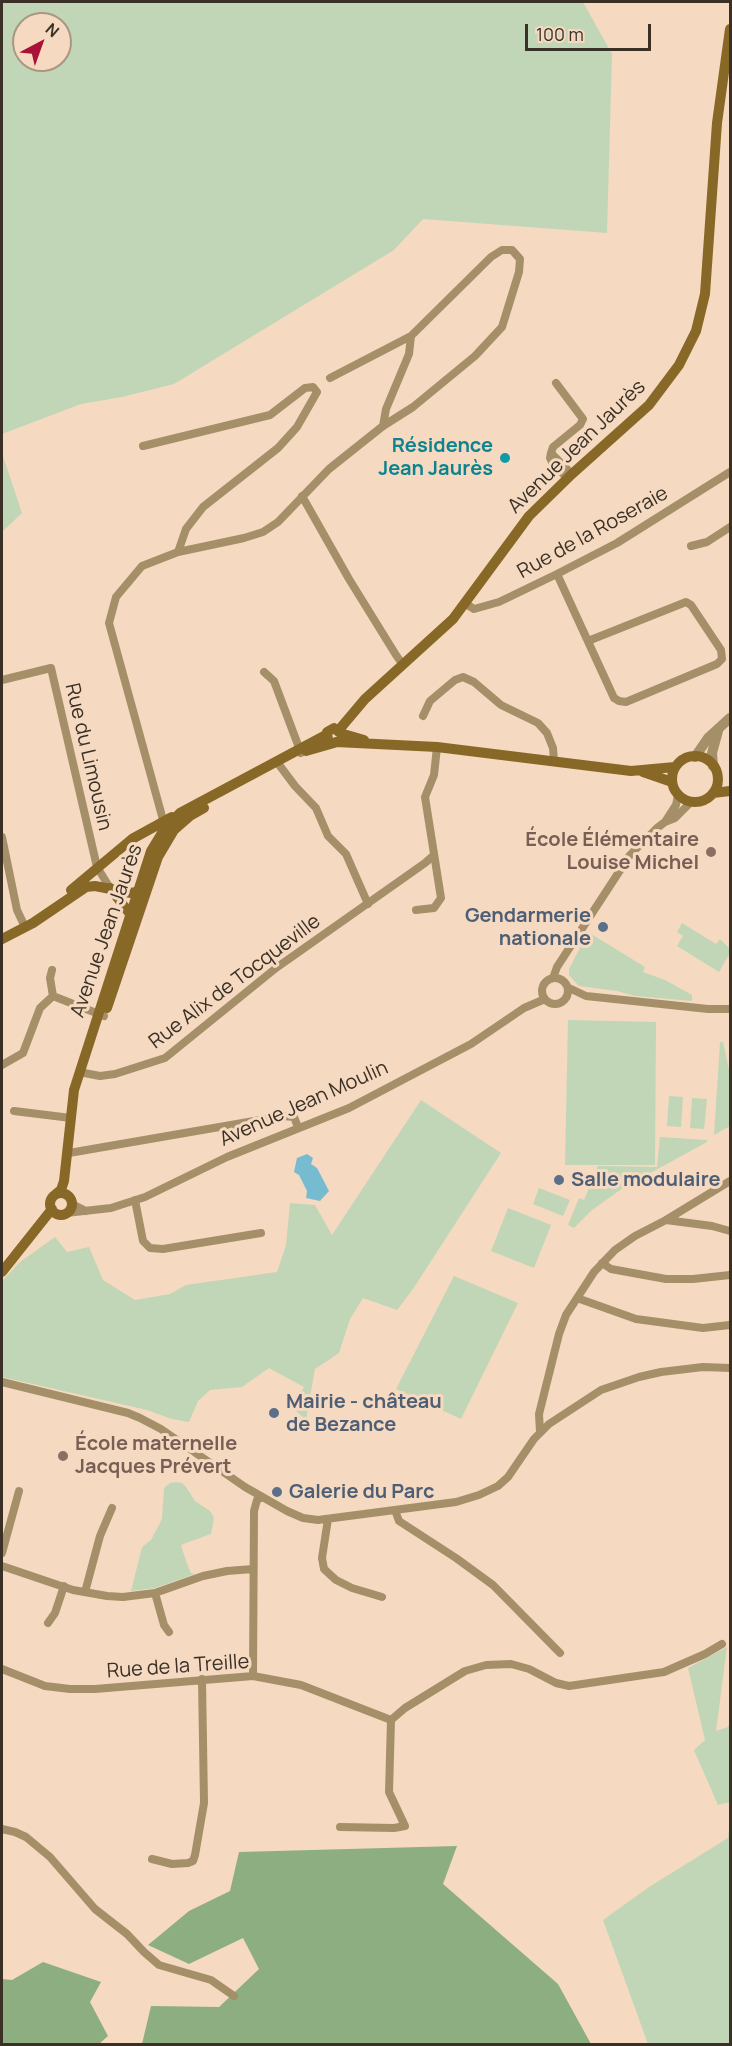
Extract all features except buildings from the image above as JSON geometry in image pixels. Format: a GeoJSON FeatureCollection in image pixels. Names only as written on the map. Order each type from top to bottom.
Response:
{"type":"FeatureCollection","features":[{"type":"Feature","properties":{"kind":"main road","name":"Avenue Jean Jaurès"},"geometry":{"type":"LineString","coordinates":[[168,827],[301,751],[335,735],[365,699],[453,620],[530,516],[570,476],[649,405],[679,365],[696,331],[707,276],[717,123],[730,29]]}},
{"type":"Feature","properties":{"kind":"main road","name":"Avenue Jean Jaurès"},"geometry":{"type":"LineString","coordinates":[[335,735],[347,711],[365,699]]}},
{"type":"Feature","properties":{"kind":"main road"},"geometry":{"type":"LineString","coordinates":[[351,714],[351,725],[361,739]]}},
{"type":"Feature","properties":{"kind":"main road"},"geometry":{"type":"LineString","coordinates":[[335,735],[379,743]]}},
{"type":"Feature","properties":{"kind":"main road"},"geometry":{"type":"LineString","coordinates":[[335,735],[358,744],[437,747],[640,771],[672,782]]}},
{"type":"Feature","properties":{"kind":"main road"},"geometry":{"type":"LineString","coordinates":[[713,793],[717,779],[713,766],[702,758],[695,757],[681,761],[675,767],[672,782],[678,795],[691,802],[703,800],[713,793],[730,791]]}},
{"type":"Feature","properties":{"kind":"main road","name":"Avenue Jean Jaurès"},"geometry":{"type":"LineString","coordinates":[[154,854],[168,827],[180,813],[278,764]]}},
{"type":"Feature","properties":{"kind":"main road"},"geometry":{"type":"LineString","coordinates":[[640,771],[675,767]]}},
{"type":"Feature","properties":{"kind":"main road"},"geometry":{"type":"LineString","coordinates":[[717,779],[730,784]]}},
{"type":"Feature","properties":{"kind":"main road"},"geometry":{"type":"LineString","coordinates":[[58,904],[97,867],[132,839],[168,827]]}},
{"type":"Feature","properties":{"kind":"main road"},"geometry":{"type":"LineString","coordinates":[[2,939],[26,927],[86,887],[142,891],[154,854],[132,839]]}},
{"type":"Feature","properties":{"kind":"main road"},"geometry":{"type":"LineString","coordinates":[[110,888],[130,914]]}},
{"type":"Feature","properties":{"kind":"main road","name":"Avenue Jean Jaurès"},"geometry":{"type":"LineString","coordinates":[[101,1015],[130,914],[142,891]]}},
{"type":"Feature","properties":{"kind":"main road","name":"Avenue Jean Jaurès"},"geometry":{"type":"LineString","coordinates":[[70,1153],[70,1118],[74,1090],[82,1073],[142,891]]}},
{"type":"Feature","properties":{"kind":"main road","name":"Avenue Jean Jaurès"},"geometry":{"type":"LineString","coordinates":[[52,1209],[51,1201],[66,1202],[70,1153],[82,1073]]}},
{"type":"Feature","properties":{"kind":"main road"},"geometry":{"type":"LineString","coordinates":[[2,1272],[8,1258],[52,1209],[58,1214],[66,1202]]}},
{"type":"Feature","properties":{"kind":"street"},"geometry":{"type":"LineString","coordinates":[[168,827],[109,623],[116,597],[142,566],[178,552],[263,532],[278,522],[329,469],[383,426],[451,378],[501,329],[519,272],[520,259],[517,254],[512,250],[502,250],[491,257],[411,336],[330,378]]}},
{"type":"Feature","properties":{"kind":"street"},"geometry":{"type":"LineString","coordinates":[[383,426],[386,409],[409,354],[411,336]]}},
{"type":"Feature","properties":{"kind":"street"},"geometry":{"type":"LineString","coordinates":[[556,383],[583,419],[580,425],[553,447],[551,453],[570,476]]}},
{"type":"Feature","properties":{"kind":"street"},"geometry":{"type":"LineString","coordinates":[[143,446],[270,415],[305,388],[313,387],[317,392],[297,427],[278,448],[203,507],[186,530],[178,552]]}},
{"type":"Feature","properties":{"kind":"street","name":"Rue de la Roseraie"},"geometry":{"type":"LineString","coordinates":[[466,604],[474,609],[499,602],[556,574],[617,543],[730,472]]}},
{"type":"Feature","properties":{"kind":"street"},"geometry":{"type":"LineString","coordinates":[[302,496],[345,568],[349,579],[404,665]]}},
{"type":"Feature","properties":{"kind":"street"},"geometry":{"type":"LineString","coordinates":[[691,546],[707,542],[730,527]]}},
{"type":"Feature","properties":{"kind":"street"},"geometry":{"type":"LineString","coordinates":[[556,574],[614,698],[619,701],[626,702],[717,664],[722,659],[721,650],[691,605],[686,602],[588,641]]}},
{"type":"Feature","properties":{"kind":"street","name":"Rue du Limousin"},"geometry":{"type":"LineString","coordinates":[[2,680],[51,669],[97,867]]}},
{"type":"Feature","properties":{"kind":"street"},"geometry":{"type":"LineString","coordinates":[[264,672],[274,681],[301,751]]}},
{"type":"Feature","properties":{"kind":"street"},"geometry":{"type":"LineString","coordinates":[[423,716],[430,701],[455,680],[463,677],[474,682],[501,705],[538,723],[547,733],[554,748],[554,761]]}},
{"type":"Feature","properties":{"kind":"street"},"geometry":{"type":"LineString","coordinates":[[695,757],[708,738],[730,718]]}},
{"type":"Feature","properties":{"kind":"street"},"geometry":{"type":"LineString","coordinates":[[713,766],[714,740],[720,728]]}},
{"type":"Feature","properties":{"kind":"street"},"geometry":{"type":"LineString","coordinates":[[416,910],[434,908],[441,898],[425,797],[435,771],[437,747]]}},
{"type":"Feature","properties":{"kind":"street"},"geometry":{"type":"LineString","coordinates":[[278,764],[316,808],[332,841],[346,854],[368,904]]}},
{"type":"Feature","properties":{"kind":"street"},"geometry":{"type":"LineString","coordinates":[[553,978],[623,864],[637,847],[665,822],[676,805],[678,795]]}},
{"type":"Feature","properties":{"kind":"street"},"geometry":{"type":"LineString","coordinates":[[665,822],[675,818],[691,802]]}},
{"type":"Feature","properties":{"kind":"street"},"geometry":{"type":"LineString","coordinates":[[2,837],[17,910],[26,927]]}},
{"type":"Feature","properties":{"kind":"street","name":"Rue Alix de Tocqueville"},"geometry":{"type":"LineString","coordinates":[[82,1073],[100,1076],[115,1074],[165,1058],[276,968],[434,855]]}},
{"type":"Feature","properties":{"kind":"street"},"geometry":{"type":"LineString","coordinates":[[97,867],[110,888]]}},
{"type":"Feature","properties":{"kind":"street"},"geometry":{"type":"LineString","coordinates":[[565,1000],[566,955]]}},
{"type":"Feature","properties":{"kind":"street"},"geometry":{"type":"LineString","coordinates":[[52,970],[50,978],[53,996]]}},
{"type":"Feature","properties":{"kind":"street"},"geometry":{"type":"LineString","coordinates":[[586,996],[553,1004],[545,999],[542,987],[548,979],[553,978],[586,996],[730,1009]]}},
{"type":"Feature","properties":{"kind":"street","name":"Avenue Jean Moulin"},"geometry":{"type":"LineString","coordinates":[[524,1008],[542,987]]}},
{"type":"Feature","properties":{"kind":"street"},"geometry":{"type":"LineString","coordinates":[[53,996],[101,1015]]}},
{"type":"Feature","properties":{"kind":"street"},"geometry":{"type":"LineString","coordinates":[[2,1065],[23,1053],[40,1008],[53,996]]}},
{"type":"Feature","properties":{"kind":"street","name":"Avenue Jean Moulin"},"geometry":{"type":"LineString","coordinates":[[66,1202],[89,1212],[135,1200],[298,1126],[349,1108],[471,1044],[524,1008],[545,999]]}},
{"type":"Feature","properties":{"kind":"street"},"geometry":{"type":"LineString","coordinates":[[14,1111],[70,1118]]}},
{"type":"Feature","properties":{"kind":"street"},"geometry":{"type":"LineString","coordinates":[[70,1153],[283,1116],[294,1117],[298,1126]]}},
{"type":"Feature","properties":{"kind":"street"},"geometry":{"type":"LineString","coordinates":[[540,1432],[539,1414],[566,1315],[594,1272],[615,1250],[635,1236],[730,1181]]}},
{"type":"Feature","properties":{"kind":"street"},"geometry":{"type":"LineString","coordinates":[[135,1200],[143,1242],[150,1248],[163,1249],[261,1233]]}},
{"type":"Feature","properties":{"kind":"street"},"geometry":{"type":"LineString","coordinates":[[666,1220],[712,1226],[730,1231]]}},
{"type":"Feature","properties":{"kind":"street"},"geometry":{"type":"LineString","coordinates":[[602,1263],[611,1269],[666,1279],[730,1275]]}},
{"type":"Feature","properties":{"kind":"street"},"geometry":{"type":"LineString","coordinates":[[577,1298],[636,1319],[703,1329],[730,1325]]}},
{"type":"Feature","properties":{"kind":"street"},"geometry":{"type":"LineString","coordinates":[[2,1382],[140,1418],[161,1429],[262,1497],[296,1516],[312,1520],[469,1499],[498,1486],[516,1468],[540,1432],[558,1417],[588,1398],[623,1382],[661,1372],[703,1367],[730,1368]]}},
{"type":"Feature","properties":{"kind":"street"},"geometry":{"type":"LineString","coordinates":[[2,1553],[19,1491]]}},
{"type":"Feature","properties":{"kind":"street"},"geometry":{"type":"LineString","coordinates":[[253,1676],[254,1511],[257,1500],[262,1497]]}},
{"type":"Feature","properties":{"kind":"street"},"geometry":{"type":"LineString","coordinates":[[85,1592],[100,1536],[112,1508]]}},
{"type":"Feature","properties":{"kind":"street"},"geometry":{"type":"LineString","coordinates":[[395,1510],[399,1521],[493,1585],[560,1653]]}},
{"type":"Feature","properties":{"kind":"street"},"geometry":{"type":"LineString","coordinates":[[328,1519],[322,1558],[324,1569],[336,1580],[352,1588],[382,1597]]}},
{"type":"Feature","properties":{"kind":"street"},"geometry":{"type":"LineString","coordinates":[[2,1566],[85,1592],[123,1597],[155,1593],[203,1576],[253,1569]]}},
{"type":"Feature","properties":{"kind":"street"},"geometry":{"type":"LineString","coordinates":[[48,1623],[55,1613],[64,1586]]}},
{"type":"Feature","properties":{"kind":"street"},"geometry":{"type":"LineString","coordinates":[[155,1593],[170,1632]]}},
{"type":"Feature","properties":{"kind":"street"},"geometry":{"type":"LineString","coordinates":[[340,1827],[394,1828],[405,1826],[389,1792],[391,1720],[405,1708],[465,1671],[486,1665],[511,1664],[529,1669],[556,1683],[570,1686],[664,1672],[722,1644]]}},
{"type":"Feature","properties":{"kind":"street","name":"Rue de la Treille"},"geometry":{"type":"LineString","coordinates":[[2,1669],[45,1686],[70,1689],[253,1676],[301,1685],[391,1720]]}},
{"type":"Feature","properties":{"kind":"street"},"geometry":{"type":"LineString","coordinates":[[152,1859],[172,1864],[188,1863],[193,1861],[195,1855],[204,1803],[202,1679]]}},
{"type":"Feature","properties":{"kind":"street"},"geometry":{"type":"LineString","coordinates":[[2,1829],[15,1832],[50,1857],[96,1909],[128,1934],[159,1965],[211,1980],[234,1996]]}},
{"type":"Feature","properties":{"kind":"green space"},"geometry":{"type":"Polygon","coordinates":[[[2,2],[583,2],[612,54],[607,233],[423,219],[394,250],[174,384],[81,404],[2,434],[2,2]]]}},
{"type":"Feature","properties":{"kind":"green space"},"geometry":{"type":"Polygon","coordinates":[[[2,453],[22,513],[2,532],[2,453]]]}},
{"type":"Feature","properties":{"kind":"green space"},"geometry":{"type":"Polygon","coordinates":[[[682,923],[716,944],[720,939],[730,949],[719,972],[677,946],[683,936],[677,932],[682,923]]]}},
{"type":"Feature","properties":{"kind":"green space"},"geometry":{"type":"Polygon","coordinates":[[[588,932],[645,967],[643,972],[665,980],[692,995],[692,1001],[635,996],[579,986],[569,975],[569,969],[588,932]]]}},
{"type":"Feature","properties":{"kind":"green space"},"geometry":{"type":"Polygon","coordinates":[[[568,1020],[656,1022],[655,1165],[565,1165],[568,1020]]]}},
{"type":"Feature","properties":{"kind":"green space"},"geometry":{"type":"Polygon","coordinates":[[[720,1042],[723,1042],[730,1074],[730,1126],[714,1135],[720,1042]]]}},
{"type":"Feature","properties":{"kind":"green space"},"geometry":{"type":"Polygon","coordinates":[[[669,1096],[683,1097],[681,1127],[667,1126],[669,1096]]]}},
{"type":"Feature","properties":{"kind":"green space"},"geometry":{"type":"Polygon","coordinates":[[[692,1098],[707,1099],[704,1129],[690,1128],[692,1098]]]}},
{"type":"Feature","properties":{"kind":"green space"},"geometry":{"type":"Polygon","coordinates":[[[421,1100],[501,1153],[397,1310],[363,1298],[350,1319],[339,1353],[315,1369],[306,1420],[292,1407],[304,1387],[269,1368],[242,1387],[210,1390],[198,1401],[189,1422],[147,1410],[2,1377],[2,1281],[20,1262],[55,1237],[67,1252],[89,1247],[103,1280],[135,1300],[170,1294],[186,1285],[277,1272],[286,1245],[290,1203],[315,1205],[332,1235],[421,1100]]]}},
{"type":"Feature","properties":{"kind":"green space"},"geometry":{"type":"Polygon","coordinates":[[[660,1137],[707,1140],[707,1142],[623,1188],[592,1210],[574,1228],[568,1225],[579,1198],[584,1200],[598,1166],[657,1167],[660,1137]]]}},
{"type":"Feature","properties":{"kind":"green space"},"geometry":{"type":"Polygon","coordinates":[[[539,1188],[570,1200],[563,1216],[533,1204],[539,1188]]]}},
{"type":"Feature","properties":{"kind":"green space"},"geometry":{"type":"Polygon","coordinates":[[[508,1208],[551,1225],[534,1268],[491,1251],[508,1208]]]}},
{"type":"Feature","properties":{"kind":"green space"},"geometry":{"type":"Polygon","coordinates":[[[454,1276],[518,1303],[461,1419],[396,1389],[454,1276]]]}},
{"type":"Feature","properties":{"kind":"green space"},"geometry":{"type":"Polygon","coordinates":[[[176,1482],[182,1483],[195,1501],[210,1511],[214,1518],[211,1534],[181,1546],[191,1573],[195,1574],[155,1588],[131,1591],[142,1547],[151,1540],[162,1519],[164,1488],[176,1482]]]}},
{"type":"Feature","properties":{"kind":"green space"},"geometry":{"type":"Polygon","coordinates":[[[727,1647],[716,1731],[728,1727],[730,1721],[730,1802],[718,1805],[694,1750],[705,1740],[688,1668],[727,1647]]]}},
{"type":"Feature","properties":{"kind":"green space"},"geometry":{"type":"Polygon","coordinates":[[[730,1819],[730,2044],[648,2044],[603,1920],[649,1887],[728,1838],[730,1819]]]}},
{"type":"Feature","properties":{"kind":"green space"},"geometry":{"type":"Polygon","coordinates":[[[457,1846],[443,1884],[558,1984],[591,2044],[142,2044],[151,2006],[219,2007],[259,1969],[243,1938],[189,1964],[148,1945],[189,1911],[230,1891],[239,1852],[457,1846]]]}},
{"type":"Feature","properties":{"kind":"green space"},"geometry":{"type":"Polygon","coordinates":[[[43,1962],[101,1982],[90,2002],[108,2036],[99,2044],[2,2044],[2,1979],[12,1980],[43,1962]]]}},
{"type":"Feature","properties":{"kind":"water"},"geometry":{"type":"Polygon","coordinates":[[[307,1154],[313,1158],[311,1164],[317,1168],[329,1191],[320,1201],[306,1198],[307,1191],[299,1175],[294,1172],[297,1158],[307,1154]]]}},
{"type":"Feature","properties":{"kind":"place","name":"Résidence Jean Jaurès"},"geometry":{"type":"Point","coordinates":[505,458]}},
{"type":"Feature","properties":{"kind":"place","name":"École Élémentaire Louise Michel"},"geometry":{"type":"Point","coordinates":[711,852]}},
{"type":"Feature","properties":{"kind":"place","name":"Gendarmerie nationale"},"geometry":{"type":"Point","coordinates":[603,927]}},
{"type":"Feature","properties":{"kind":"place","name":"Salle modulaire"},"geometry":{"type":"Point","coordinates":[559,1180]}},
{"type":"Feature","properties":{"kind":"place","name":"Mairie - château de Bezance"},"geometry":{"type":"Point","coordinates":[274,1413]}},
{"type":"Feature","properties":{"kind":"place","name":"École maternelle Jacques Prévert"},"geometry":{"type":"Point","coordinates":[63,1456]}},
{"type":"Feature","properties":{"kind":"place","name":"Galerie du Parc"},"geometry":{"type":"Point","coordinates":[277,1492]}}]}
